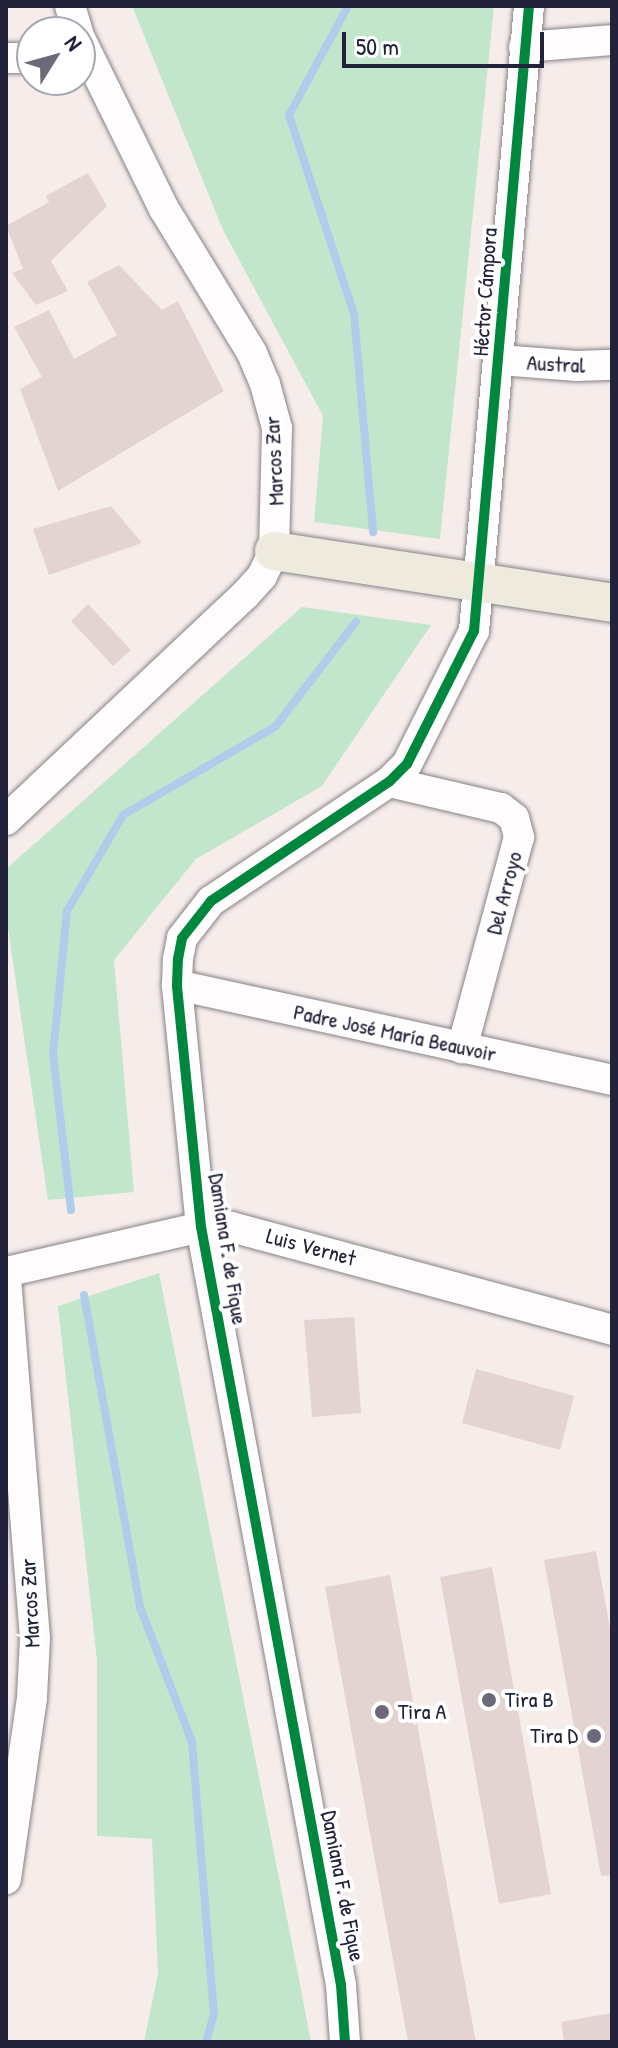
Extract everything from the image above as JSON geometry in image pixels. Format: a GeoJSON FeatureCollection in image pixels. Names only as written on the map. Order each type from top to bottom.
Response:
{"type":"FeatureCollection","features":[{"type":"Feature","properties":{"kind":"main road"},"geometry":{"type":"LineString","coordinates":[[274,551],[612,603]]}},
{"type":"Feature","properties":{"kind":"street","name":"Héctor Cámpora"},"geometry":{"type":"LineString","coordinates":[[480,581],[529,6]]}},
{"type":"Feature","properties":{"kind":"street"},"geometry":{"type":"LineString","coordinates":[[524,47],[612,40]]}},
{"type":"Feature","properties":{"kind":"street","name":"Marcos Zar"},"geometry":{"type":"LineString","coordinates":[[6,820],[245,595],[262,576],[274,551],[277,428],[265,384],[252,353],[164,209],[96,71]]}},
{"type":"Feature","properties":{"kind":"street","name":"Austral"},"geometry":{"type":"LineString","coordinates":[[500,360],[577,366],[612,365]]}},
{"type":"Feature","properties":{"kind":"street","name":"Damiana F. de Fique"},"geometry":{"type":"LineString","coordinates":[[345,2042],[341,1985],[201,1227],[177,985],[182,938],[211,901],[389,782],[407,764],[474,631],[480,581]]}},
{"type":"Feature","properties":{"kind":"street","name":"Del Arroyo"},"geometry":{"type":"LineString","coordinates":[[389,782],[501,808],[514,818],[519,837],[462,1048]]}},
{"type":"Feature","properties":{"kind":"street","name":"Padre José María Beauvoir"},"geometry":{"type":"LineString","coordinates":[[177,985],[612,1080]]}},
{"type":"Feature","properties":{"kind":"street","name":"Luis Vernet"},"geometry":{"type":"LineString","coordinates":[[6,1272],[201,1227],[231,1227],[612,1330]]}},
{"type":"Feature","properties":{"kind":"street","name":"Marcos Zar"},"geometry":{"type":"LineString","coordinates":[[6,1278],[35,1638],[32,1698],[16,1748],[6,1879]]}},
{"type":"Feature","properties":{"kind":"street"},"geometry":{"type":"LineString","coordinates":[[6,1678],[32,1698]]}},
{"type":"Feature","properties":{"kind":"green space"},"geometry":{"type":"Polygon","coordinates":[[[132,6],[494,6],[440,539],[314,522],[323,416],[223,230],[132,6]]]}},
{"type":"Feature","properties":{"kind":"green space"},"geometry":{"type":"Polygon","coordinates":[[[302,607],[431,625],[322,786],[196,859],[114,960],[134,1192],[48,1200],[6,915],[6,869],[302,607]]]}},
{"type":"Feature","properties":{"kind":"green space"},"geometry":{"type":"Polygon","coordinates":[[[159,1273],[311,2042],[144,2042],[158,1974],[152,1839],[97,1836],[97,1661],[58,1306],[159,1273]]]}},
{"type":"Feature","properties":{"kind":"building"},"geometry":{"type":"Polygon","coordinates":[[[88,173],[107,206],[51,261],[68,291],[36,305],[12,273],[23,269],[6,226],[49,202],[46,196],[88,173]]]}},
{"type":"Feature","properties":{"kind":"building"},"geometry":{"type":"Polygon","coordinates":[[[119,265],[162,310],[178,301],[224,391],[58,491],[20,389],[42,377],[14,327],[49,310],[74,359],[117,335],[87,282],[119,265]]]}},
{"type":"Feature","properties":{"kind":"building"},"geometry":{"type":"Polygon","coordinates":[[[111,506],[142,543],[49,575],[33,529],[111,506]]]}},
{"type":"Feature","properties":{"kind":"building"},"geometry":{"type":"Polygon","coordinates":[[[88,604],[131,650],[113,666],[71,621],[88,604]]]}},
{"type":"Feature","properties":{"kind":"building"},"geometry":{"type":"Polygon","coordinates":[[[354,1317],[361,1413],[312,1417],[304,1320],[354,1317]]]}},
{"type":"Feature","properties":{"kind":"building"},"geometry":{"type":"Polygon","coordinates":[[[476,1369],[574,1396],[560,1450],[462,1423],[476,1369]]]}},
{"type":"Feature","properties":{"kind":"building","name":"Tira D"},"geometry":{"type":"Polygon","coordinates":[[[596,1551],[612,1639],[612,1875],[601,1876],[544,1560],[596,1551]]]}},
{"type":"Feature","properties":{"kind":"building","name":"Tira B"},"geometry":{"type":"Polygon","coordinates":[[[492,1567],[551,1894],[499,1904],[440,1577],[492,1567]]]}},
{"type":"Feature","properties":{"kind":"building","name":"Tira A"},"geometry":{"type":"Polygon","coordinates":[[[390,1575],[476,2042],[408,2042],[325,1587],[390,1575]]]}},
{"type":"Feature","properties":{"kind":"building"},"geometry":{"type":"Polygon","coordinates":[[[612,2013],[612,2042],[564,2042],[561,2022],[612,2013]]]}},
{"type":"Feature","properties":{"kind":"waterway"},"geometry":{"type":"LineString","coordinates":[[348,6],[289,115],[354,314],[373,532]]}},
{"type":"Feature","properties":{"kind":"waterway"},"geometry":{"type":"LineString","coordinates":[[71,1210],[53,1054],[67,911],[123,815],[275,727],[356,622]]}},
{"type":"Feature","properties":{"kind":"waterway"},"geometry":{"type":"LineString","coordinates":[[84,1295],[140,1607],[192,1742],[214,2014],[206,2042]]}},
{"type":"Feature","properties":{"kind":"cycle path"},"geometry":{"type":"LineString","coordinates":[[345,2042],[341,1985],[201,1227],[177,985],[178,959],[182,938],[211,901],[389,782],[407,764],[474,631],[529,6]]}},
{"type":"Feature","properties":{"kind":"place","name":"Tira B"},"geometry":{"type":"Point","coordinates":[489,1700]}},
{"type":"Feature","properties":{"kind":"place","name":"Tira A"},"geometry":{"type":"Point","coordinates":[382,1712]}},
{"type":"Feature","properties":{"kind":"place","name":"Tira D"},"geometry":{"type":"Point","coordinates":[594,1736]}}]}
